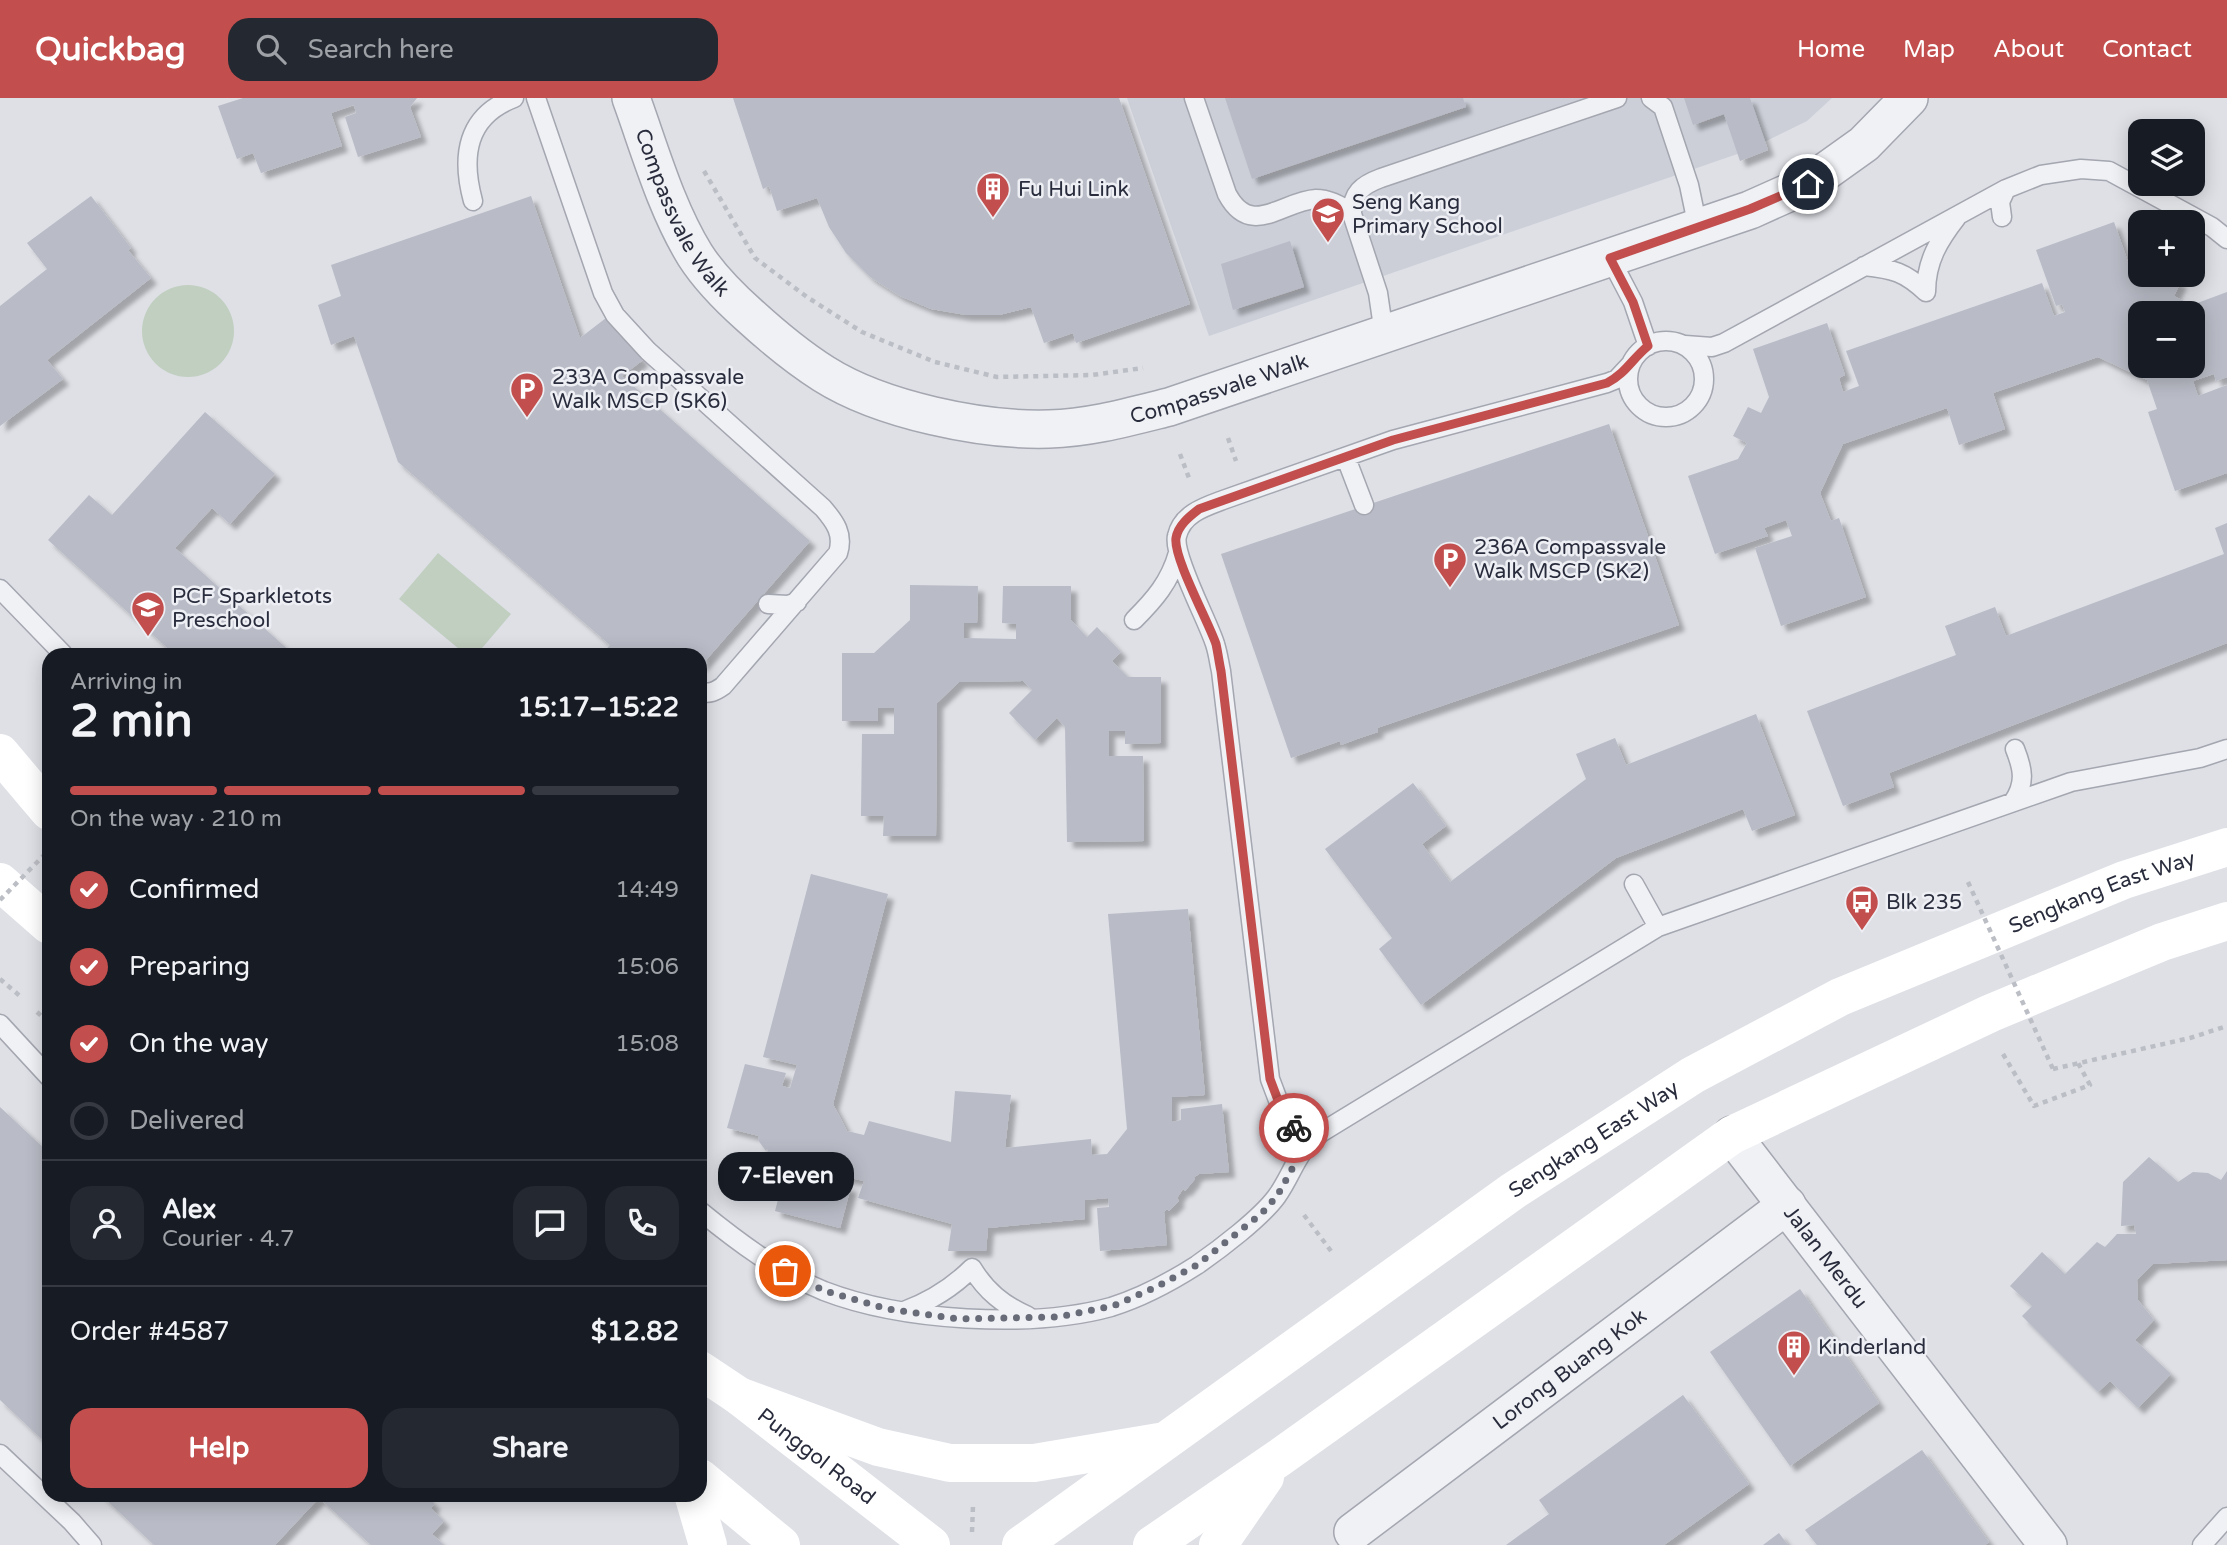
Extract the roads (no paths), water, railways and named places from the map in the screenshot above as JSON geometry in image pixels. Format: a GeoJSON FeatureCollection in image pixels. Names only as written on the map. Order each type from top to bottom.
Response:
{"type":"FeatureCollection","features":[{"type":"Feature","properties":{"kind":"main road"},"geometry":{"type":"LineString","coordinates":[[0,753],[42,803]]}},
{"type":"Feature","properties":{"kind":"main road","name":"Sengkang East Way"},"geometry":{"type":"LineString","coordinates":[[1021,1545],[1513,1191],[1693,1075],[1840,997],[2124,880],[2227,847]]}},
{"type":"Feature","properties":{"kind":"main road"},"geometry":{"type":"LineString","coordinates":[[0,882],[42,919]]}},
{"type":"Feature","properties":{"kind":"main road"},"geometry":{"type":"LineString","coordinates":[[1152,1545],[1279,1458],[1732,1135],[1991,1013],[2162,942],[2227,921]]}},
{"type":"Feature","properties":{"kind":"main road","name":"Punggol Road"},"geometry":{"type":"LineString","coordinates":[[707,1375],[739,1396],[931,1545]]}},
{"type":"Feature","properties":{"kind":"main road"},"geometry":{"type":"LineString","coordinates":[[739,1396],[878,1447],[950,1463],[1034,1463],[1168,1440]]}},
{"type":"Feature","properties":{"kind":"main road"},"geometry":{"type":"LineString","coordinates":[[1219,1545],[1279,1458]]}},
{"type":"Feature","properties":{"kind":"main road"},"geometry":{"type":"LineString","coordinates":[[707,1484],[780,1545]]}},
{"type":"Feature","properties":{"kind":"main road"},"geometry":{"type":"LineString","coordinates":[[695,1502],[708,1545]]}},
{"type":"Feature","properties":{"kind":"street","name":"Compassvale Walk"},"geometry":{"type":"LineString","coordinates":[[631,98],[669,203],[696,256],[733,301],[777,340],[825,375],[877,400],[995,427],[1047,429],[1091,426],[1169,407],[1750,209],[1808,184],[1864,144],[1909,98]]}},
{"type":"Feature","properties":{"kind":"street","name":"Jalan Merdu"},"geometry":{"type":"LineString","coordinates":[[1732,1135],[2048,1545]]}},
{"type":"Feature","properties":{"kind":"street","name":"Lorong Buang Kok"},"geometry":{"type":"LineString","coordinates":[[1353,1532],[1787,1205]]}},
{"type":"Feature","properties":{"kind":"lane"},"geometry":{"type":"LineString","coordinates":[[473,201],[466,159],[471,135],[484,119],[514,98]]}},
{"type":"Feature","properties":{"kind":"lane"},"geometry":{"type":"LineString","coordinates":[[536,98],[603,293],[615,315],[648,351],[834,520],[841,543],[838,553],[723,686],[707,693]]}},
{"type":"Feature","properties":{"kind":"lane"},"geometry":{"type":"LineString","coordinates":[[1194,98],[1227,194],[1241,212],[1250,217],[1262,216],[1314,199],[1335,203],[1352,214]]}},
{"type":"Feature","properties":{"kind":"lane"},"geometry":{"type":"LineString","coordinates":[[1384,334],[1378,293],[1352,214],[1352,201],[1357,191],[1368,182],[1617,98]]}},
{"type":"Feature","properties":{"kind":"lane"},"geometry":{"type":"LineString","coordinates":[[1651,98],[1662,107],[1689,185],[1698,228]]}},
{"type":"Feature","properties":{"kind":"lane"},"geometry":{"type":"LineString","coordinates":[[1306,1144],[1284,1116],[1270,1079],[1221,671],[1216,646],[1178,553],[1176,536],[1188,517],[1199,509],[1393,440],[1607,383],[1617,379],[1648,346],[1660,342],[1712,347],[1724,343],[1960,213],[2006,189],[2041,175],[2081,169],[2109,171],[2212,227],[2227,239]]}},
{"type":"Feature","properties":{"kind":"lane"},"geometry":{"type":"LineString","coordinates":[[2003,218],[2000,202],[2006,189]]}},
{"type":"Feature","properties":{"kind":"lane"},"geometry":{"type":"LineString","coordinates":[[1864,266],[1897,271],[1912,279],[1926,292],[1926,275],[1936,246],[1960,213]]}},
{"type":"Feature","properties":{"kind":"lane"},"geometry":{"type":"LineString","coordinates":[[1610,258],[1633,302],[1648,346]]}},
{"type":"Feature","properties":{"kind":"lane"},"geometry":{"type":"LineString","coordinates":[[1631,364],[1629,390],[1634,401],[1654,416],[1667,418],[1679,415],[1690,409],[1698,400],[1703,387],[1704,375],[1694,353],[1685,345]]}},
{"type":"Feature","properties":{"kind":"lane"},"geometry":{"type":"LineString","coordinates":[[1346,458],[1364,505]]}},
{"type":"Feature","properties":{"kind":"lane"},"geometry":{"type":"LineString","coordinates":[[1134,620],[1167,583],[1178,553]]}},
{"type":"Feature","properties":{"kind":"lane"},"geometry":{"type":"LineString","coordinates":[[0,589],[57,648]]}},
{"type":"Feature","properties":{"kind":"lane"},"geometry":{"type":"LineString","coordinates":[[768,604],[788,605],[797,602]]}},
{"type":"Feature","properties":{"kind":"lane"},"geometry":{"type":"LineString","coordinates":[[2013,802],[2023,780],[2015,749]]}},
{"type":"Feature","properties":{"kind":"lane"},"geometry":{"type":"LineString","coordinates":[[707,1216],[743,1245],[785,1271],[825,1291],[904,1311],[959,1319],[1032,1318],[1058,1317],[1113,1306],[1197,1265],[1261,1214],[1277,1196],[1306,1144],[1360,1107],[1658,927],[2071,782],[2200,758],[2227,749]]}},
{"type":"Feature","properties":{"kind":"lane"},"geometry":{"type":"LineString","coordinates":[[1634,884],[1658,927]]}},
{"type":"Feature","properties":{"kind":"lane"},"geometry":{"type":"LineString","coordinates":[[0,1024],[42,1069]]}},
{"type":"Feature","properties":{"kind":"lane"},"geometry":{"type":"LineString","coordinates":[[904,1311],[942,1293],[972,1268],[983,1285],[998,1300],[1032,1318]]}},
{"type":"Feature","properties":{"kind":"lane"},"geometry":{"type":"LineString","coordinates":[[0,1454],[42,1494]]}},
{"type":"Feature","properties":{"kind":"lane"},"geometry":{"type":"LineString","coordinates":[[51,1502],[92,1545]]}},
{"type":"Feature","properties":{"kind":"lane"},"geometry":{"type":"LineString","coordinates":[[2202,1545],[2227,1517]]}},
{"type":"Feature","properties":{"kind":"lane"},"geometry":{"type":"LineString","coordinates":[[72,1522],[83,1545]]}},
{"type":"Feature","properties":{"kind":"place","name":"Fu Hui Link"},"geometry":{"type":"Point","coordinates":[993,219]}},
{"type":"Feature","properties":{"kind":"place","name":"Seng Kang Primary School"},"geometry":{"type":"Point","coordinates":[1328,244]}},
{"type":"Feature","properties":{"kind":"place","name":"233A Compassvale Walk MSCP (SK6)"},"geometry":{"type":"Point","coordinates":[527,419]}},
{"type":"Feature","properties":{"kind":"place","name":"236A Compassvale Walk MSCP (SK2)"},"geometry":{"type":"Point","coordinates":[1450,589]}},
{"type":"Feature","properties":{"kind":"place","name":"PCF Sparkletots Preschool"},"geometry":{"type":"Point","coordinates":[148,638]}},
{"type":"Feature","properties":{"kind":"place","name":"Blk 235"},"geometry":{"type":"Point","coordinates":[1862,932]}},
{"type":"Feature","properties":{"kind":"place","name":"7-Eleven"},"geometry":{"type":"Point","coordinates":[785,1271]}},
{"type":"Feature","properties":{"kind":"place","name":"Kinderland"},"geometry":{"type":"Point","coordinates":[1794,1377]}}]}
